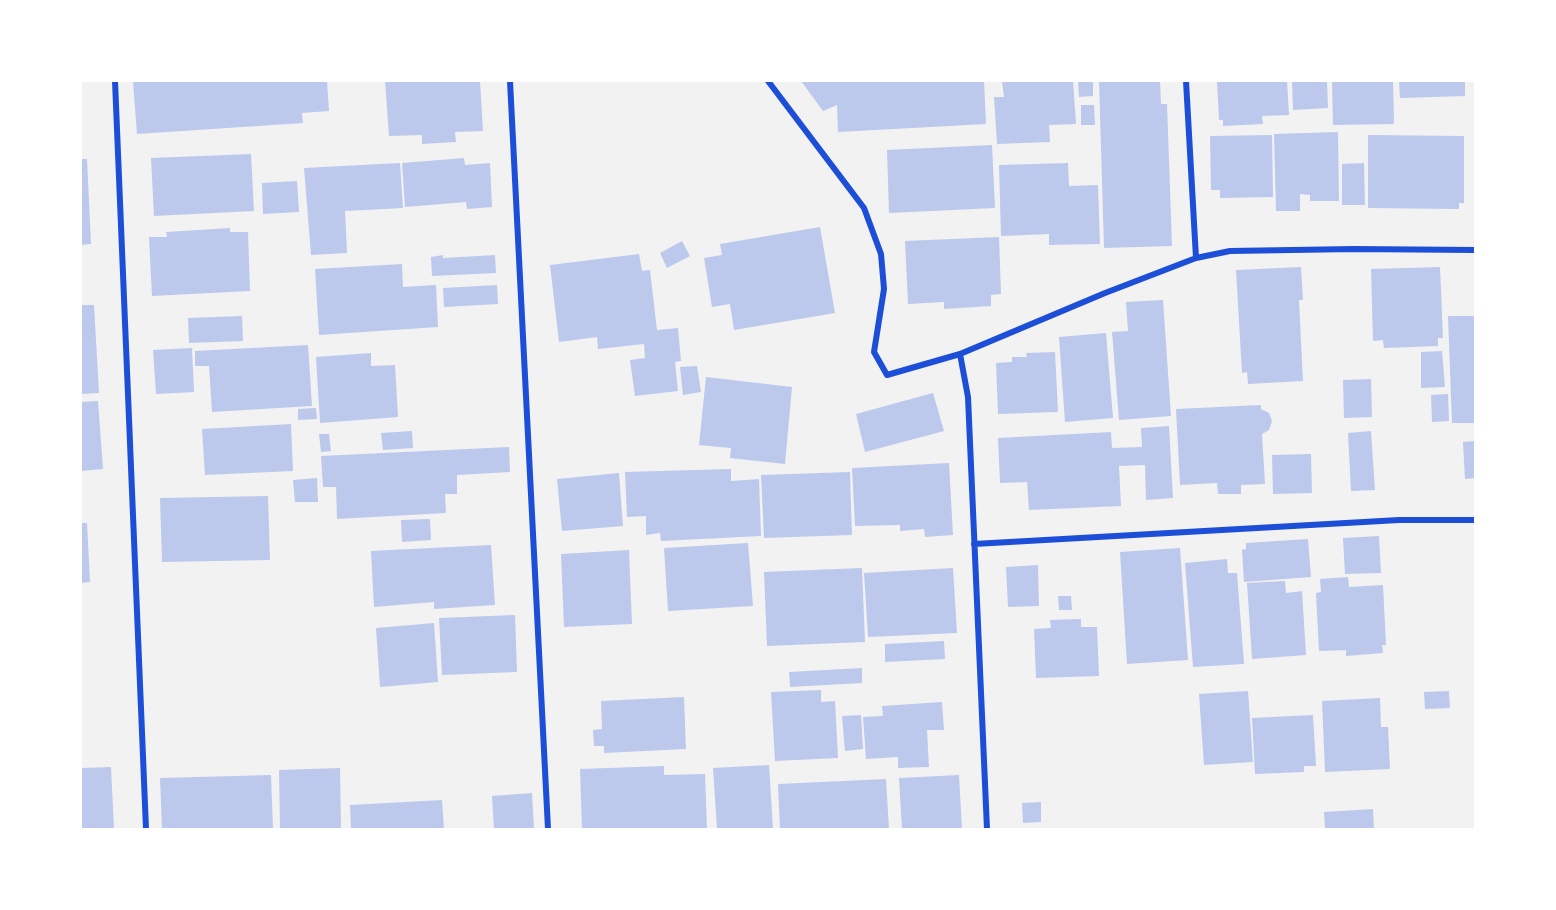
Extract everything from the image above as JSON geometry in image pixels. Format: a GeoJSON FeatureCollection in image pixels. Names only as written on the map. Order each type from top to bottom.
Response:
{"type":"FeatureCollection","features":[{"type":"Feature","properties":{"kind":"street"},"geometry":{"type":"LineString","coordinates":[[116,81],[146,829]]}},
{"type":"Feature","properties":{"kind":"street"},"geometry":{"type":"LineString","coordinates":[[510,81],[548,829]]}},
{"type":"Feature","properties":{"kind":"street"},"geometry":{"type":"LineString","coordinates":[[768,81],[864,208],[881,254],[884,289],[874,352],[886,375],[960,354],[1105,293],[1196,258],[1230,251],[1475,250]]}},
{"type":"Feature","properties":{"kind":"street"},"geometry":{"type":"LineString","coordinates":[[1186,81],[1196,258]]}},
{"type":"Feature","properties":{"kind":"street"},"geometry":{"type":"LineString","coordinates":[[960,354],[968,397],[987,829]]}},
{"type":"Feature","properties":{"kind":"street"},"geometry":{"type":"LineString","coordinates":[[974,544],[1399,520],[1475,520]]}},
{"type":"Feature","properties":{"kind":"building"},"geometry":{"type":"Polygon","coordinates":[[[327,81],[329,111],[302,113],[303,123],[137,134],[133,82],[327,81]]]}},
{"type":"Feature","properties":{"kind":"building"},"geometry":{"type":"Polygon","coordinates":[[[385,81],[480,81],[483,131],[455,132],[456,142],[422,144],[422,135],[389,136],[385,81]]]}},
{"type":"Feature","properties":{"kind":"building"},"geometry":{"type":"Polygon","coordinates":[[[801,81],[984,81],[986,124],[838,132],[837,105],[823,111],[801,81]]]}},
{"type":"Feature","properties":{"kind":"building"},"geometry":{"type":"Polygon","coordinates":[[[1002,81],[1073,81],[1076,124],[1049,125],[1050,142],[997,144],[994,97],[1004,97],[1002,81]]]}},
{"type":"Feature","properties":{"kind":"building"},"geometry":{"type":"Polygon","coordinates":[[[1078,81],[1093,81],[1093,96],[1079,97],[1078,81]]]}},
{"type":"Feature","properties":{"kind":"building"},"geometry":{"type":"Polygon","coordinates":[[[1099,81],[1160,81],[1161,104],[1167,104],[1172,246],[1104,248],[1099,81]]]}},
{"type":"Feature","properties":{"kind":"building"},"geometry":{"type":"Polygon","coordinates":[[[1217,81],[1287,81],[1289,115],[1262,116],[1263,124],[1223,126],[1223,120],[1219,120],[1217,81]]]}},
{"type":"Feature","properties":{"kind":"building"},"geometry":{"type":"Polygon","coordinates":[[[1292,81],[1327,81],[1328,108],[1293,110],[1292,81]]]}},
{"type":"Feature","properties":{"kind":"building"},"geometry":{"type":"Polygon","coordinates":[[[1332,81],[1393,81],[1394,124],[1333,125],[1332,81]]]}},
{"type":"Feature","properties":{"kind":"building"},"geometry":{"type":"Polygon","coordinates":[[[1399,81],[1465,81],[1465,96],[1400,98],[1399,81]]]}},
{"type":"Feature","properties":{"kind":"building"},"geometry":{"type":"Polygon","coordinates":[[[1081,105],[1094,105],[1095,125],[1081,125],[1081,105]]]}},
{"type":"Feature","properties":{"kind":"building"},"geometry":{"type":"Polygon","coordinates":[[[1338,132],[1339,201],[1310,201],[1310,195],[1300,194],[1300,211],[1276,211],[1274,134],[1338,132]]]}},
{"type":"Feature","properties":{"kind":"building"},"geometry":{"type":"Polygon","coordinates":[[[1272,135],[1273,197],[1220,198],[1220,190],[1211,190],[1210,136],[1272,135]]]}},
{"type":"Feature","properties":{"kind":"building"},"geometry":{"type":"Polygon","coordinates":[[[1368,135],[1464,136],[1464,203],[1459,203],[1459,209],[1368,208],[1368,135]]]}},
{"type":"Feature","properties":{"kind":"building"},"geometry":{"type":"Polygon","coordinates":[[[992,145],[995,208],[889,213],[887,150],[992,145]]]}},
{"type":"Feature","properties":{"kind":"building"},"geometry":{"type":"Polygon","coordinates":[[[251,154],[254,211],[154,216],[151,158],[251,154]]]}},
{"type":"Feature","properties":{"kind":"building"},"geometry":{"type":"Polygon","coordinates":[[[464,158],[465,165],[490,163],[492,207],[467,209],[466,202],[405,207],[402,163],[464,158]]]}},
{"type":"Feature","properties":{"kind":"building"},"geometry":{"type":"Polygon","coordinates":[[[81,159],[87,159],[91,244],[81,245],[81,159]]]}},
{"type":"Feature","properties":{"kind":"building"},"geometry":{"type":"Polygon","coordinates":[[[400,163],[403,208],[345,211],[347,253],[311,255],[304,168],[400,163]]]}},
{"type":"Feature","properties":{"kind":"building"},"geometry":{"type":"Polygon","coordinates":[[[1068,163],[1069,186],[1098,185],[1100,244],[1049,245],[1049,234],[1001,236],[999,165],[1068,163]]]}},
{"type":"Feature","properties":{"kind":"building"},"geometry":{"type":"Polygon","coordinates":[[[1364,163],[1365,205],[1342,205],[1342,164],[1364,163]]]}},
{"type":"Feature","properties":{"kind":"building"},"geometry":{"type":"Polygon","coordinates":[[[297,181],[299,212],[263,214],[262,183],[297,181]]]}},
{"type":"Feature","properties":{"kind":"building"},"geometry":{"type":"Polygon","coordinates":[[[820,227],[835,313],[734,330],[730,304],[712,307],[704,258],[722,255],[720,244],[820,227]]]}},
{"type":"Feature","properties":{"kind":"building"},"geometry":{"type":"Polygon","coordinates":[[[230,228],[230,232],[248,232],[250,291],[152,296],[149,237],[167,237],[166,232],[230,228]]]}},
{"type":"Feature","properties":{"kind":"building"},"geometry":{"type":"Polygon","coordinates":[[[999,237],[1001,294],[991,295],[991,306],[944,309],[944,302],[908,304],[905,241],[999,237]]]}},
{"type":"Feature","properties":{"kind":"building"},"geometry":{"type":"Polygon","coordinates":[[[682,241],[690,256],[667,268],[660,253],[682,241]]]}},
{"type":"Feature","properties":{"kind":"building"},"geometry":{"type":"Polygon","coordinates":[[[639,254],[642,271],[650,270],[657,330],[678,328],[681,361],[675,362],[678,391],[635,396],[630,360],[645,358],[644,344],[598,349],[597,337],[559,342],[550,265],[639,254]]]}},
{"type":"Feature","properties":{"kind":"building"},"geometry":{"type":"Polygon","coordinates":[[[443,255],[443,258],[495,255],[496,273],[432,276],[431,257],[443,255]]]}},
{"type":"Feature","properties":{"kind":"building"},"geometry":{"type":"Polygon","coordinates":[[[402,264],[403,287],[436,285],[438,327],[319,335],[315,269],[402,264]]]}},
{"type":"Feature","properties":{"kind":"building"},"geometry":{"type":"Polygon","coordinates":[[[1301,267],[1303,300],[1299,300],[1303,381],[1248,384],[1247,372],[1242,373],[1236,270],[1301,267]]]}},
{"type":"Feature","properties":{"kind":"building"},"geometry":{"type":"Polygon","coordinates":[[[1440,267],[1443,338],[1438,338],[1438,346],[1384,348],[1383,340],[1373,341],[1371,269],[1440,267]]]}},
{"type":"Feature","properties":{"kind":"building"},"geometry":{"type":"Polygon","coordinates":[[[497,285],[498,304],[444,307],[443,288],[497,285]]]}},
{"type":"Feature","properties":{"kind":"building"},"geometry":{"type":"Polygon","coordinates":[[[1163,300],[1171,416],[1119,420],[1112,332],[1128,331],[1126,302],[1163,300]]]}},
{"type":"Feature","properties":{"kind":"building"},"geometry":{"type":"Polygon","coordinates":[[[81,305],[94,305],[99,393],[81,394],[81,305]]]}},
{"type":"Feature","properties":{"kind":"building"},"geometry":{"type":"Polygon","coordinates":[[[242,316],[243,341],[189,343],[188,318],[242,316]]]}},
{"type":"Feature","properties":{"kind":"building"},"geometry":{"type":"Polygon","coordinates":[[[1448,316],[1475,316],[1475,423],[1452,423],[1448,316]]]}},
{"type":"Feature","properties":{"kind":"building"},"geometry":{"type":"Polygon","coordinates":[[[1106,333],[1113,418],[1065,422],[1059,337],[1106,333]]]}},
{"type":"Feature","properties":{"kind":"building"},"geometry":{"type":"Polygon","coordinates":[[[308,345],[312,406],[212,412],[209,366],[195,366],[195,351],[308,345]]]}},
{"type":"Feature","properties":{"kind":"building"},"geometry":{"type":"Polygon","coordinates":[[[192,348],[194,392],[156,394],[153,350],[192,348]]]}},
{"type":"Feature","properties":{"kind":"building"},"geometry":{"type":"Polygon","coordinates":[[[1442,351],[1445,387],[1421,388],[1421,352],[1442,351]]]}},
{"type":"Feature","properties":{"kind":"building"},"geometry":{"type":"Polygon","coordinates":[[[1055,352],[1058,412],[998,414],[996,363],[1012,362],[1012,357],[1027,357],[1026,353],[1055,352]]]}},
{"type":"Feature","properties":{"kind":"building"},"geometry":{"type":"Polygon","coordinates":[[[371,353],[371,366],[395,365],[398,417],[320,423],[316,357],[371,353]]]}},
{"type":"Feature","properties":{"kind":"building"},"geometry":{"type":"Polygon","coordinates":[[[697,366],[701,392],[683,395],[680,367],[697,366]]]}},
{"type":"Feature","properties":{"kind":"building"},"geometry":{"type":"Polygon","coordinates":[[[706,377],[792,387],[785,464],[730,458],[731,448],[699,445],[706,377]]]}},
{"type":"Feature","properties":{"kind":"building"},"geometry":{"type":"Polygon","coordinates":[[[1371,379],[1372,417],[1344,418],[1343,380],[1371,379]]]}},
{"type":"Feature","properties":{"kind":"building"},"geometry":{"type":"Polygon","coordinates":[[[933,393],[944,431],[865,452],[856,414],[933,393]]]}},
{"type":"Feature","properties":{"kind":"building"},"geometry":{"type":"Polygon","coordinates":[[[1448,394],[1449,421],[1432,422],[1431,395],[1448,394]]]}},
{"type":"Feature","properties":{"kind":"building"},"geometry":{"type":"Polygon","coordinates":[[[98,401],[103,469],[81,471],[81,402],[98,401]]]}},
{"type":"Feature","properties":{"kind":"building"},"geometry":{"type":"Polygon","coordinates":[[[1261,405],[1261,409],[1269,413],[1272,421],[1269,430],[1262,434],[1265,484],[1241,485],[1241,494],[1218,494],[1217,483],[1180,485],[1176,409],[1261,405]]]}},
{"type":"Feature","properties":{"kind":"building"},"geometry":{"type":"Polygon","coordinates":[[[316,408],[317,419],[298,420],[298,409],[316,408]]]}},
{"type":"Feature","properties":{"kind":"building"},"geometry":{"type":"Polygon","coordinates":[[[291,424],[293,471],[205,475],[202,429],[291,424]]]}},
{"type":"Feature","properties":{"kind":"building"},"geometry":{"type":"Polygon","coordinates":[[[1169,426],[1173,498],[1146,500],[1145,465],[1119,466],[1121,506],[1029,510],[1027,482],[1000,483],[998,438],[1111,432],[1112,448],[1142,447],[1141,428],[1169,426]]]}},
{"type":"Feature","properties":{"kind":"building"},"geometry":{"type":"Polygon","coordinates":[[[412,431],[413,448],[383,450],[381,433],[412,431]]]}},
{"type":"Feature","properties":{"kind":"building"},"geometry":{"type":"Polygon","coordinates":[[[1371,431],[1375,490],[1351,491],[1348,433],[1371,431]]]}},
{"type":"Feature","properties":{"kind":"building"},"geometry":{"type":"Polygon","coordinates":[[[319,434],[329,434],[331,451],[321,452],[319,434]]]}},
{"type":"Feature","properties":{"kind":"building"},"geometry":{"type":"Polygon","coordinates":[[[1475,441],[1475,478],[1465,479],[1463,442],[1475,441]]]}},
{"type":"Feature","properties":{"kind":"building"},"geometry":{"type":"Polygon","coordinates":[[[509,447],[510,472],[457,475],[457,494],[445,494],[446,513],[337,519],[336,487],[323,487],[321,456],[509,447]]]}},
{"type":"Feature","properties":{"kind":"building"},"geometry":{"type":"Polygon","coordinates":[[[1311,454],[1312,493],[1273,494],[1272,455],[1311,454]]]}},
{"type":"Feature","properties":{"kind":"building"},"geometry":{"type":"Polygon","coordinates":[[[949,463],[953,535],[925,537],[924,529],[900,531],[900,525],[855,526],[852,468],[949,463]]]}},
{"type":"Feature","properties":{"kind":"building"},"geometry":{"type":"Polygon","coordinates":[[[731,469],[731,481],[759,479],[761,536],[661,541],[660,533],[646,535],[646,516],[627,517],[625,472],[731,469]]]}},
{"type":"Feature","properties":{"kind":"building"},"geometry":{"type":"Polygon","coordinates":[[[850,472],[852,535],[764,538],[761,475],[850,472]]]}},
{"type":"Feature","properties":{"kind":"building"},"geometry":{"type":"Polygon","coordinates":[[[619,473],[623,526],[562,531],[557,479],[619,473]]]}},
{"type":"Feature","properties":{"kind":"building"},"geometry":{"type":"Polygon","coordinates":[[[317,478],[318,502],[295,502],[293,480],[317,478]]]}},
{"type":"Feature","properties":{"kind":"building"},"geometry":{"type":"Polygon","coordinates":[[[268,496],[270,560],[162,562],[160,498],[268,496]]]}},
{"type":"Feature","properties":{"kind":"building"},"geometry":{"type":"Polygon","coordinates":[[[430,519],[431,540],[402,542],[401,520],[430,519]]]}},
{"type":"Feature","properties":{"kind":"building"},"geometry":{"type":"Polygon","coordinates":[[[81,523],[87,523],[90,582],[81,583],[81,523]]]}},
{"type":"Feature","properties":{"kind":"building"},"geometry":{"type":"Polygon","coordinates":[[[1379,536],[1381,573],[1345,574],[1343,538],[1379,536]]]}},
{"type":"Feature","properties":{"kind":"building"},"geometry":{"type":"Polygon","coordinates":[[[1308,539],[1311,577],[1244,582],[1242,550],[1246,549],[1246,543],[1308,539]]]}},
{"type":"Feature","properties":{"kind":"building"},"geometry":{"type":"Polygon","coordinates":[[[748,543],[753,606],[668,611],[664,548],[748,543]]]}},
{"type":"Feature","properties":{"kind":"building"},"geometry":{"type":"Polygon","coordinates":[[[491,545],[495,605],[434,609],[434,602],[374,607],[371,551],[491,545]]]}},
{"type":"Feature","properties":{"kind":"building"},"geometry":{"type":"Polygon","coordinates":[[[1180,548],[1188,660],[1127,664],[1120,552],[1180,548]]]}},
{"type":"Feature","properties":{"kind":"building"},"geometry":{"type":"Polygon","coordinates":[[[629,550],[632,624],[564,627],[561,554],[629,550]]]}},
{"type":"Feature","properties":{"kind":"building"},"geometry":{"type":"Polygon","coordinates":[[[1227,559],[1228,573],[1237,573],[1244,664],[1193,667],[1185,563],[1227,559]]]}},
{"type":"Feature","properties":{"kind":"building"},"geometry":{"type":"Polygon","coordinates":[[[1038,565],[1039,606],[1008,607],[1006,567],[1038,565]]]}},
{"type":"Feature","properties":{"kind":"building"},"geometry":{"type":"Polygon","coordinates":[[[862,568],[865,642],[767,646],[764,572],[862,568]]]}},
{"type":"Feature","properties":{"kind":"building"},"geometry":{"type":"Polygon","coordinates":[[[953,568],[957,633],[868,637],[864,573],[953,568]]]}},
{"type":"Feature","properties":{"kind":"building"},"geometry":{"type":"Polygon","coordinates":[[[1348,577],[1349,587],[1383,585],[1386,645],[1382,645],[1383,653],[1346,656],[1346,650],[1319,651],[1316,593],[1321,592],[1320,579],[1348,577]]]}},
{"type":"Feature","properties":{"kind":"building"},"geometry":{"type":"Polygon","coordinates":[[[1285,581],[1286,593],[1302,591],[1306,655],[1252,659],[1247,583],[1285,581]]]}},
{"type":"Feature","properties":{"kind":"building"},"geometry":{"type":"Polygon","coordinates":[[[1058,596],[1071,596],[1072,610],[1059,610],[1058,596]]]}},
{"type":"Feature","properties":{"kind":"building"},"geometry":{"type":"Polygon","coordinates":[[[515,615],[517,672],[442,675],[439,618],[515,615]]]}},
{"type":"Feature","properties":{"kind":"building"},"geometry":{"type":"Polygon","coordinates":[[[1081,619],[1081,627],[1097,627],[1099,676],[1036,678],[1034,629],[1051,628],[1050,620],[1081,619]]]}},
{"type":"Feature","properties":{"kind":"building"},"geometry":{"type":"Polygon","coordinates":[[[434,623],[438,682],[380,687],[376,628],[434,623]]]}},
{"type":"Feature","properties":{"kind":"building"},"geometry":{"type":"Polygon","coordinates":[[[944,641],[945,659],[885,662],[885,644],[944,641]]]}},
{"type":"Feature","properties":{"kind":"building"},"geometry":{"type":"Polygon","coordinates":[[[862,668],[862,683],[790,687],[789,672],[862,668]]]}},
{"type":"Feature","properties":{"kind":"building"},"geometry":{"type":"Polygon","coordinates":[[[821,690],[821,702],[835,701],[838,758],[775,761],[771,692],[821,690]]]}},
{"type":"Feature","properties":{"kind":"building"},"geometry":{"type":"Polygon","coordinates":[[[1248,691],[1253,762],[1204,765],[1199,694],[1248,691]]]}},
{"type":"Feature","properties":{"kind":"building"},"geometry":{"type":"Polygon","coordinates":[[[1449,691],[1450,708],[1425,709],[1424,692],[1449,691]]]}},
{"type":"Feature","properties":{"kind":"building"},"geometry":{"type":"Polygon","coordinates":[[[684,697],[686,749],[604,753],[604,746],[594,746],[593,730],[602,729],[601,701],[684,697]]]}},
{"type":"Feature","properties":{"kind":"building"},"geometry":{"type":"Polygon","coordinates":[[[1380,698],[1381,727],[1388,727],[1390,769],[1325,772],[1322,701],[1380,698]]]}},
{"type":"Feature","properties":{"kind":"building"},"geometry":{"type":"Polygon","coordinates":[[[942,702],[944,730],[927,730],[929,767],[898,768],[898,757],[866,759],[863,717],[883,716],[882,706],[942,702]]]}},
{"type":"Feature","properties":{"kind":"building"},"geometry":{"type":"Polygon","coordinates":[[[861,715],[863,749],[845,751],[842,716],[861,715]]]}},
{"type":"Feature","properties":{"kind":"building"},"geometry":{"type":"Polygon","coordinates":[[[1313,715],[1316,766],[1304,766],[1304,772],[1255,774],[1252,718],[1313,715]]]}},
{"type":"Feature","properties":{"kind":"building"},"geometry":{"type":"Polygon","coordinates":[[[769,765],[773,829],[717,829],[713,768],[769,765]]]}},
{"type":"Feature","properties":{"kind":"building"},"geometry":{"type":"Polygon","coordinates":[[[664,766],[664,775],[705,774],[707,829],[582,829],[580,769],[664,766]]]}},
{"type":"Feature","properties":{"kind":"building"},"geometry":{"type":"Polygon","coordinates":[[[111,767],[114,829],[81,829],[81,768],[111,767]]]}},
{"type":"Feature","properties":{"kind":"building"},"geometry":{"type":"Polygon","coordinates":[[[340,768],[341,829],[280,829],[279,770],[340,768]]]}},
{"type":"Feature","properties":{"kind":"building"},"geometry":{"type":"Polygon","coordinates":[[[271,775],[273,829],[162,829],[160,778],[271,775]]]}},
{"type":"Feature","properties":{"kind":"building"},"geometry":{"type":"Polygon","coordinates":[[[959,775],[962,829],[902,829],[899,778],[959,775]]]}},
{"type":"Feature","properties":{"kind":"building"},"geometry":{"type":"Polygon","coordinates":[[[886,779],[889,829],[780,829],[778,784],[886,779]]]}},
{"type":"Feature","properties":{"kind":"building"},"geometry":{"type":"Polygon","coordinates":[[[532,793],[534,829],[494,829],[492,796],[532,793]]]}},
{"type":"Feature","properties":{"kind":"building"},"geometry":{"type":"Polygon","coordinates":[[[442,800],[444,829],[351,829],[350,805],[442,800]]]}},
{"type":"Feature","properties":{"kind":"building"},"geometry":{"type":"Polygon","coordinates":[[[1041,802],[1041,822],[1023,823],[1022,803],[1041,802]]]}},
{"type":"Feature","properties":{"kind":"building"},"geometry":{"type":"Polygon","coordinates":[[[1373,809],[1374,829],[1325,829],[1324,812],[1373,809]]]}}]}
